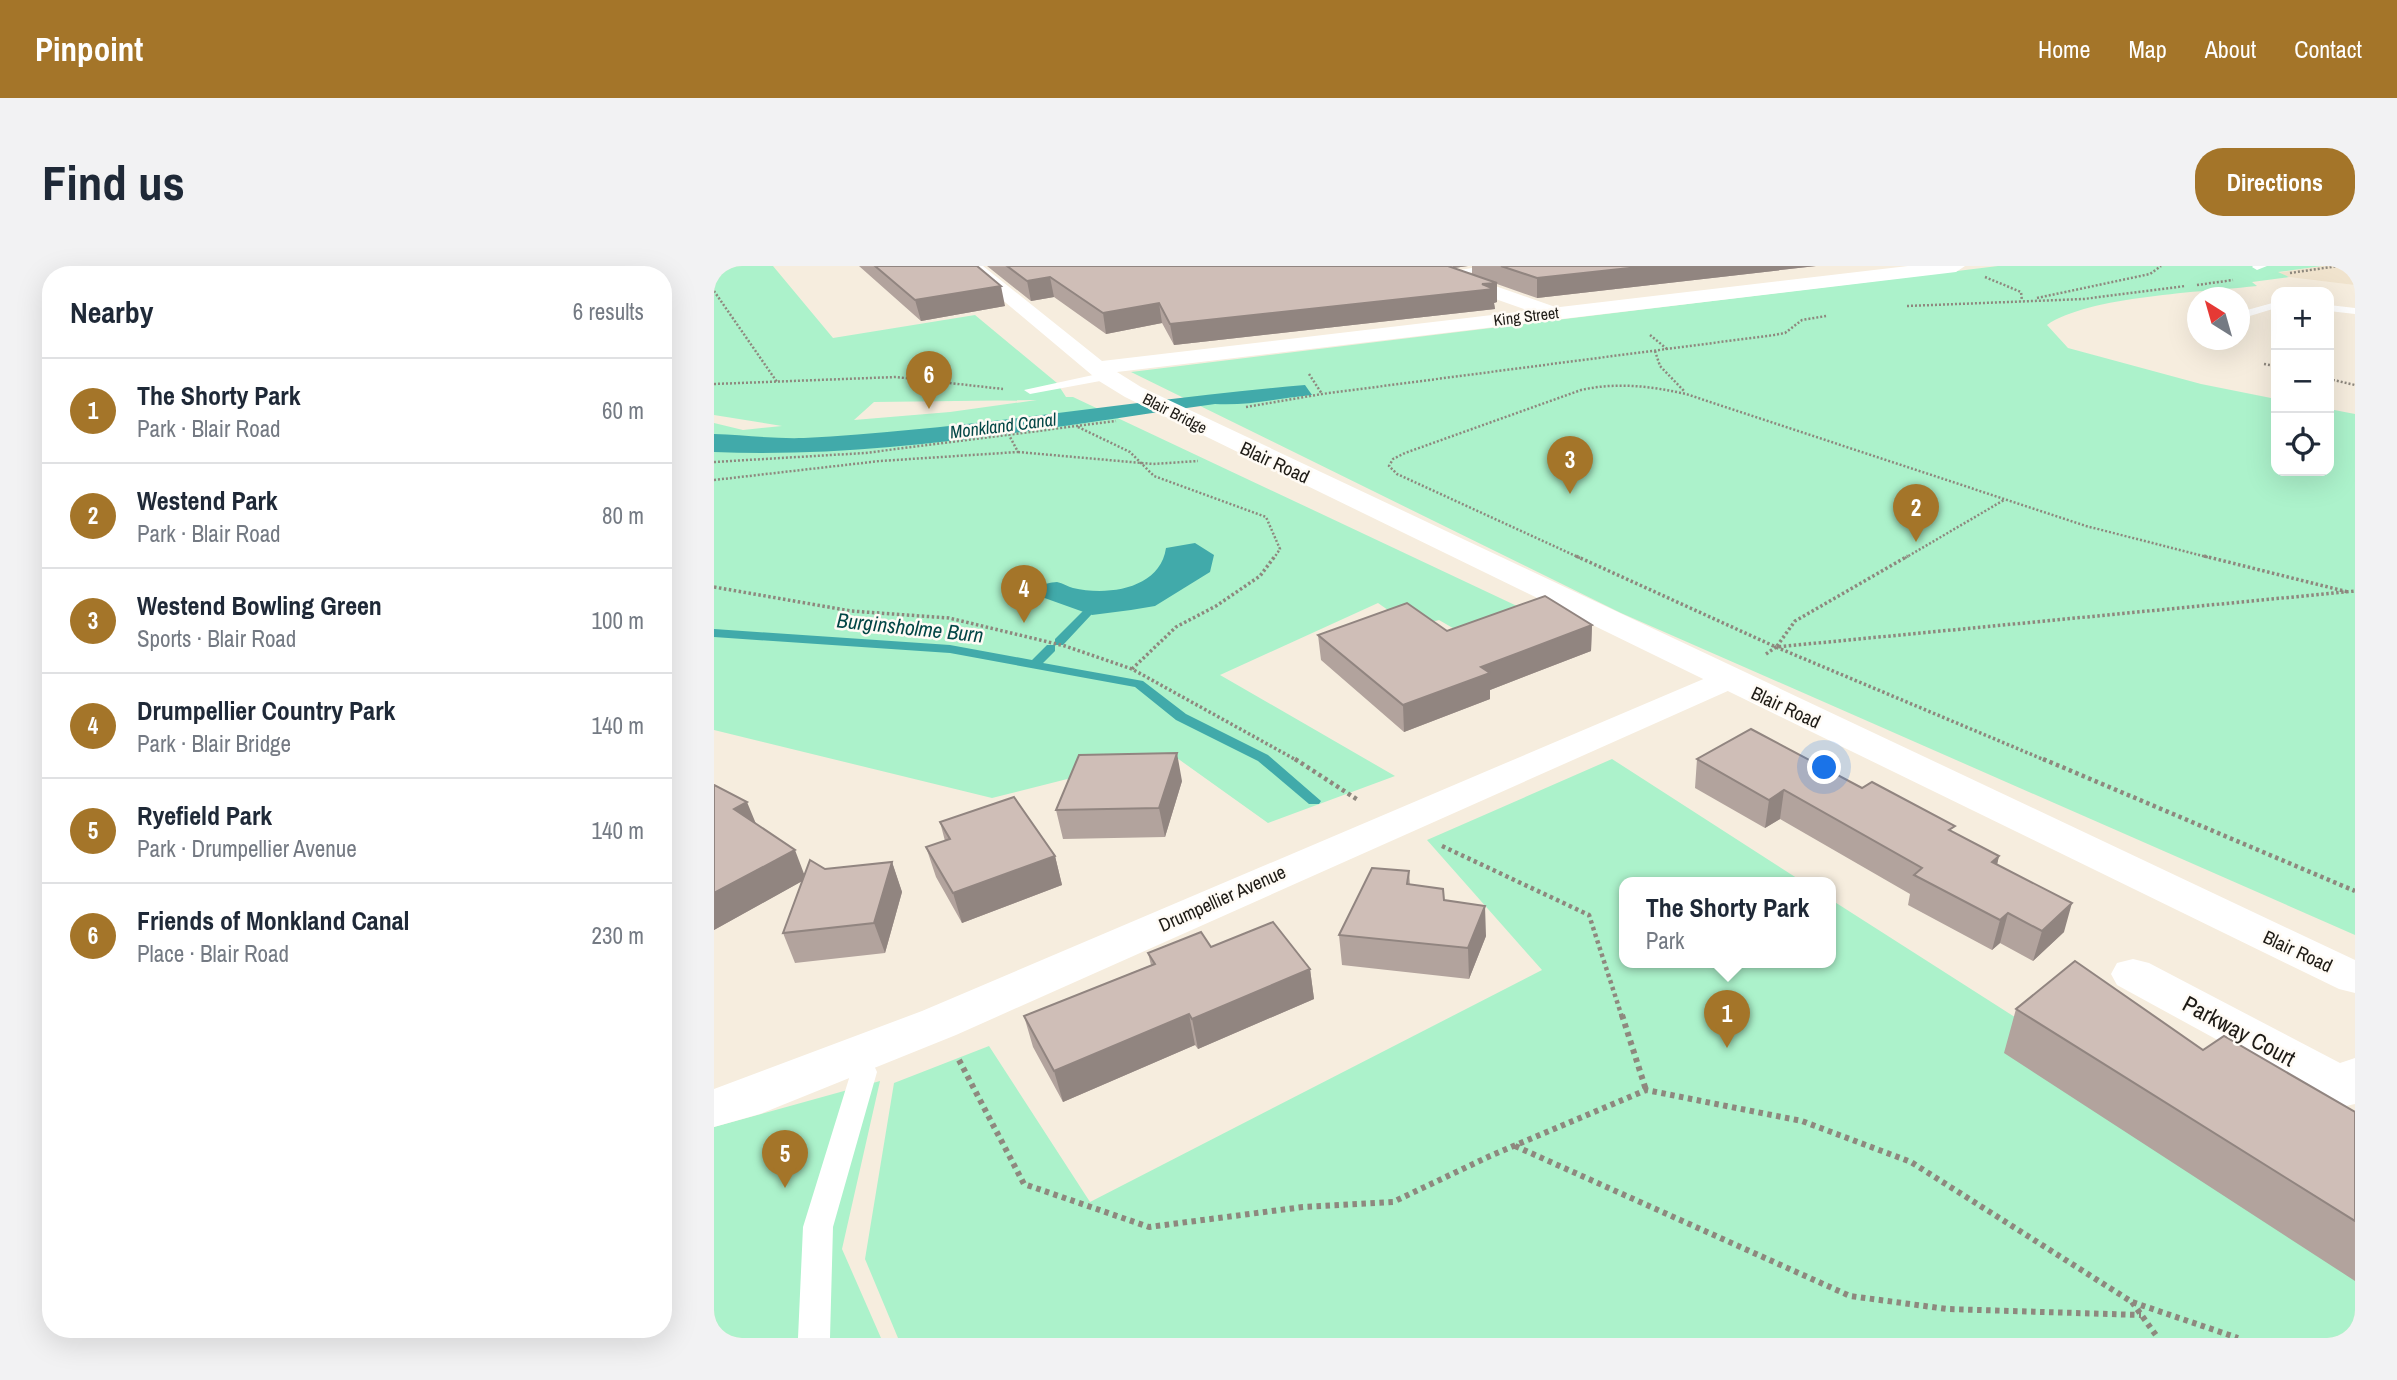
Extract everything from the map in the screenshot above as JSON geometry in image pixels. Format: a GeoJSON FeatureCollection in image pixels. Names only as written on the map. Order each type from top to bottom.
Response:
{"type":"FeatureCollection","features":[{"type":"Feature","properties":{"kind":"street"},"geometry":{"type":"LineString","coordinates":[[971,266],[1102,372]]}},
{"type":"Feature","properties":{"kind":"street","name":"King Street"},"geometry":{"type":"LineString","coordinates":[[1102,372],[1554,313],[1942,267]]}},
{"type":"Feature","properties":{"kind":"street"},"geometry":{"type":"LineString","coordinates":[[1431,270],[1554,313]]}},
{"type":"Feature","properties":{"kind":"street","name":"Blair Bridge"},"geometry":{"type":"LineString","coordinates":[[1102,372],[1133,392],[1227,422]]}},
{"type":"Feature","properties":{"kind":"street","name":"Blair Road"},"geometry":{"type":"LineString","coordinates":[[1227,422],[1253,451],[2355,978]]}},
{"type":"Feature","properties":{"kind":"street","name":"Drumpellier Avenue"},"geometry":{"type":"LineString","coordinates":[[724,1095],[857,1055],[939,1023],[1727,679]]}},
{"type":"Feature","properties":{"kind":"street","name":"Parkway Court"},"geometry":{"type":"LineString","coordinates":[[2133,974],[2352,1086]]}},
{"type":"Feature","properties":{"kind":"lane"},"geometry":{"type":"LineString","coordinates":[[1431,270],[1466,266]]}},
{"type":"Feature","properties":{"kind":"lane"},"geometry":{"type":"LineString","coordinates":[[1431,270],[1511,266]]}},
{"type":"Feature","properties":{"kind":"lane"},"geometry":{"type":"LineString","coordinates":[[2257,267],[2262,266]]}},
{"type":"Feature","properties":{"kind":"lane"},"geometry":{"type":"LineString","coordinates":[[2250,311],[2271,306]]}},
{"type":"Feature","properties":{"kind":"lane"},"geometry":{"type":"LineString","coordinates":[[2334,309],[2355,311]]}},
{"type":"Feature","properties":{"kind":"lane"},"geometry":{"type":"LineString","coordinates":[[1030,390],[1102,372]]}},
{"type":"Feature","properties":{"kind":"lane"},"geometry":{"type":"LineString","coordinates":[[814,1338],[818,1227],[864,1072],[857,1055]]}},
{"type":"Feature","properties":{"kind":"path"},"geometry":{"type":"LineString","coordinates":[[2022,301],[2150,274],[2161,266]]}},
{"type":"Feature","properties":{"kind":"path"},"geometry":{"type":"LineString","coordinates":[[2286,273],[2338,266]]}},
{"type":"Feature","properties":{"kind":"path"},"geometry":{"type":"LineString","coordinates":[[1983,276],[2021,292],[2022,301]]}},
{"type":"Feature","properties":{"kind":"path"},"geometry":{"type":"LineString","coordinates":[[1899,307],[2084,299],[2233,280]]}},
{"type":"Feature","properties":{"kind":"path"},"geometry":{"type":"LineString","coordinates":[[714,291],[776,382]]}},
{"type":"Feature","properties":{"kind":"path"},"geometry":{"type":"LineString","coordinates":[[1227,422],[1322,394],[1774,335],[1785,332],[1802,320],[1838,314]]}},
{"type":"Feature","properties":{"kind":"path"},"geometry":{"type":"LineString","coordinates":[[1655,351],[1660,366],[1686,394]]}},
{"type":"Feature","properties":{"kind":"path"},"geometry":{"type":"LineString","coordinates":[[2264,364],[2271,365]]}},
{"type":"Feature","properties":{"kind":"path"},"geometry":{"type":"LineString","coordinates":[[714,384],[896,377],[972,387],[1030,390]]}},
{"type":"Feature","properties":{"kind":"path"},"geometry":{"type":"LineString","coordinates":[[2334,380],[2355,385]]}},
{"type":"Feature","properties":{"kind":"path"},"geometry":{"type":"LineString","coordinates":[[2348,592],[2086,526],[1686,394],[1643,386],[1593,387],[1405,453],[1392,459],[1389,466],[1397,474],[1776,647],[2355,891]]}},
{"type":"Feature","properties":{"kind":"path"},"geometry":{"type":"LineString","coordinates":[[714,463],[776,461],[1117,421]]}},
{"type":"Feature","properties":{"kind":"path"},"geometry":{"type":"LineString","coordinates":[[1077,426],[1118,444],[1148,465],[1154,476],[1266,517],[1280,549],[1260,576],[1216,606],[1176,627],[1132,669]]}},
{"type":"Feature","properties":{"kind":"path"},"geometry":{"type":"LineString","coordinates":[[1009,435],[1018,453]]}},
{"type":"Feature","properties":{"kind":"path"},"geometry":{"type":"LineString","coordinates":[[714,480],[880,461],[1018,453],[1066,454],[1148,465],[1181,464],[1253,451]]}},
{"type":"Feature","properties":{"kind":"path"},"geometry":{"type":"LineString","coordinates":[[1727,679],[1776,647],[1795,621],[2004,500]]}},
{"type":"Feature","properties":{"kind":"path"},"geometry":{"type":"LineString","coordinates":[[714,587],[851,611],[949,618],[1065,646],[1132,669],[1287,754],[1393,823],[1589,915],[1646,1090]]}},
{"type":"Feature","properties":{"kind":"path"},"geometry":{"type":"LineString","coordinates":[[1776,647],[2355,591]]}},
{"type":"Feature","properties":{"kind":"path"},"geometry":{"type":"LineString","coordinates":[[939,1023],[1024,1184],[1149,1227],[1303,1207],[1392,1202],[1646,1090],[1802,1121],[1911,1162],[2132,1302],[2238,1338]]}},
{"type":"Feature","properties":{"kind":"path"},"geometry":{"type":"LineString","coordinates":[[1514,1146],[1850,1296],[1947,1309],[2141,1315]]}},
{"type":"Feature","properties":{"kind":"path"},"geometry":{"type":"LineString","coordinates":[[2132,1302],[2158,1338]]}},
{"type":"Feature","properties":{"kind":"shaded area"},"geometry":{"type":"Polygon","coordinates":[[[2322,266],[2355,266],[2355,285],[2276,273],[2322,266]]]}},
{"type":"Feature","properties":{"kind":"green space"},"geometry":{"type":"Polygon","coordinates":[[[714,266],[773,266],[833,338],[975,315],[1057,383],[1066,397],[1073,397],[1532,613],[1470,638],[1439,620],[1412,627],[1378,603],[1220,675],[1395,776],[1268,823],[1170,753],[992,798],[714,730],[714,423],[743,430],[782,426],[714,415],[714,266]],[[1037,400],[874,402],[854,420],[950,412],[1037,400]]]}},
{"type":"Feature","properties":{"kind":"green space"},"geometry":{"type":"Polygon","coordinates":[[[1998,266],[2322,266],[2278,272],[2289,277],[2252,282],[2257,286],[2187,287],[2187,292],[2117,301],[2066,315],[2047,325],[2068,348],[2201,384],[2271,398],[2271,476],[2334,476],[2334,410],[2355,414],[2355,935],[1621,613],[1131,372],[1998,266]]]}},
{"type":"Feature","properties":{"kind":"green space"},"geometry":{"type":"Polygon","coordinates":[[[1612,759],[1795,877],[1619,877],[1619,968],[1836,968],[1836,903],[2068,1051],[2355,1210],[2355,1338],[898,1338],[865,1259],[894,1083],[989,1046],[1090,1202],[1542,970],[1427,840],[1612,759]]]}},
{"type":"Feature","properties":{"kind":"green space"},"geometry":{"type":"Polygon","coordinates":[[[880,1081],[842,1249],[881,1338],[714,1338],[714,1127],[880,1081]]]}},
{"type":"Feature","properties":{"kind":"water","name":"Monkland Canal"},"geometry":{"type":"Polygon","coordinates":[[[1305,385],[1312,395],[1252,403],[1215,404],[965,439],[840,451],[714,452],[714,434],[793,438],[867,434],[1305,385]]]}},
{"type":"Feature","properties":{"kind":"water"},"geometry":{"type":"Polygon","coordinates":[[[1195,543],[1214,555],[1210,572],[1155,606],[1092,615],[1039,596],[1036,587],[1057,582],[1087,590],[1116,590],[1143,581],[1154,573],[1162,562],[1166,548],[1195,543]]]}},
{"type":"Feature","properties":{"kind":"building"},"geometry":{"type":"Polygon","coordinates":[[[875,266],[977,266],[1001,286],[915,300],[875,266]]]}},
{"type":"Feature","properties":{"kind":"building"},"geometry":{"type":"Polygon","coordinates":[[[1007,266],[1448,266],[1497,283],[1482,284],[1494,289],[1170,324],[1159,303],[1103,313],[1050,277],[1027,281],[1007,266]]]}},
{"type":"Feature","properties":{"kind":"building"},"geometry":{"type":"Polygon","coordinates":[[[1501,266],[1648,266],[1537,278],[1501,266]]]}},
{"type":"Feature","properties":{"kind":"building"},"geometry":{"type":"Polygon","coordinates":[[[1545,596],[1592,625],[1481,667],[1490,673],[1403,705],[1318,635],[1407,603],[1447,631],[1545,596]]]}},
{"type":"Feature","properties":{"kind":"building"},"geometry":{"type":"Polygon","coordinates":[[[1751,729],[1862,788],[1872,782],[1955,826],[1949,830],[1999,856],[1992,862],[2072,903],[2042,931],[2008,913],[2000,920],[1914,875],[1922,868],[1784,790],[1769,800],[1697,759],[1751,729]]]}},
{"type":"Feature","properties":{"kind":"building"},"geometry":{"type":"Polygon","coordinates":[[[1177,753],[1159,808],[1056,810],[1079,755],[1177,753]]]}},
{"type":"Feature","properties":{"kind":"building"},"geometry":{"type":"Polygon","coordinates":[[[714,785],[747,802],[734,809],[795,850],[714,893],[714,785]]]}},
{"type":"Feature","properties":{"kind":"building"},"geometry":{"type":"Polygon","coordinates":[[[1014,797],[1055,856],[953,893],[926,847],[950,839],[940,822],[1014,797]]]}},
{"type":"Feature","properties":{"kind":"building"},"geometry":{"type":"Polygon","coordinates":[[[810,860],[825,869],[892,862],[874,923],[783,933],[810,860]]]}},
{"type":"Feature","properties":{"kind":"building"},"geometry":{"type":"Polygon","coordinates":[[[1372,868],[1409,871],[1407,884],[1443,889],[1444,900],[1485,906],[1468,948],[1339,935],[1372,868]]]}},
{"type":"Feature","properties":{"kind":"building"},"geometry":{"type":"Polygon","coordinates":[[[1273,922],[1310,969],[1192,1019],[1189,1014],[1054,1071],[1024,1016],[1155,964],[1148,953],[1201,932],[1211,947],[1273,922]]]}},
{"type":"Feature","properties":{"kind":"building"},"geometry":{"type":"Polygon","coordinates":[[[2075,961],[2203,1050],[2224,1036],[2355,1112],[2355,1221],[2016,1009],[2075,961]]]}},
{"type":"Feature","properties":{"kind":"waterway"},"geometry":{"type":"LineString","coordinates":[[1059,642],[1087,613]]}},
{"type":"Feature","properties":{"kind":"waterway","name":"Burginsholme Burn"},"geometry":{"type":"LineString","coordinates":[[714,633],[950,649],[1139,684],[1181,717],[1263,758],[1314,801]]}},
{"type":"Feature","properties":{"kind":"waterway"},"geometry":{"type":"LineString","coordinates":[[1036,663],[1051,648]]}},
{"type":"Feature","properties":{"kind":"place","name":"Friends of Monkland Canal"},"geometry":{"type":"Point","coordinates":[929,409]}},
{"type":"Feature","properties":{"kind":"place","name":"Westend Bowling Green"},"geometry":{"type":"Point","coordinates":[1570,494]}},
{"type":"Feature","properties":{"kind":"place","name":"Westend Park"},"geometry":{"type":"Point","coordinates":[1916,542]}},
{"type":"Feature","properties":{"kind":"place","name":"Drumpellier Country Park"},"geometry":{"type":"Point","coordinates":[1024,623]}},
{"type":"Feature","properties":{"kind":"place","name":"The Shorty Park"},"geometry":{"type":"Point","coordinates":[1727,1048]}},
{"type":"Feature","properties":{"kind":"place","name":"Ryefield Park"},"geometry":{"type":"Point","coordinates":[785,1188]}}]}
